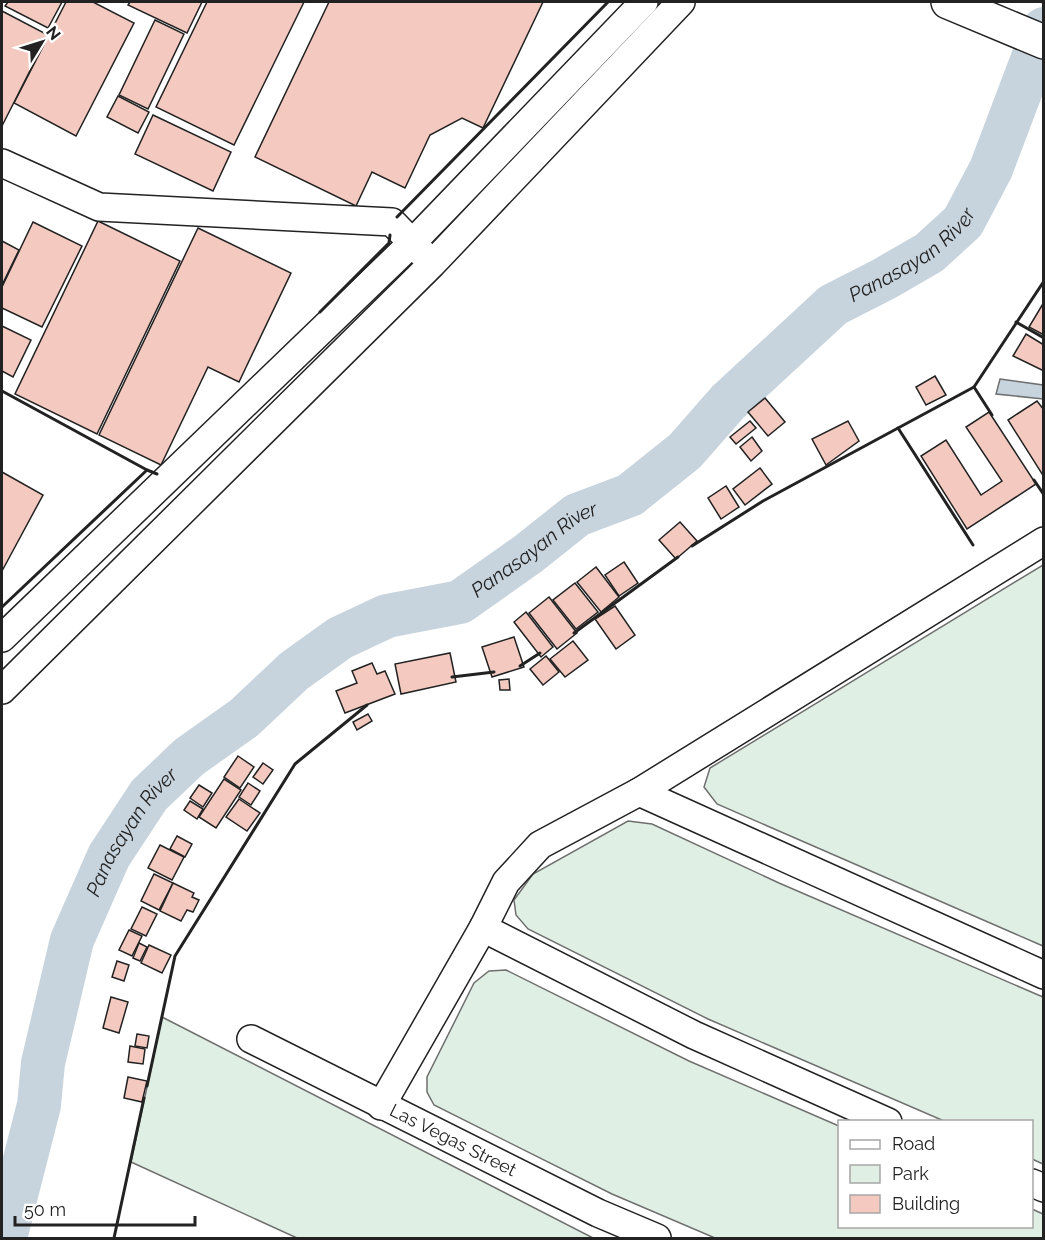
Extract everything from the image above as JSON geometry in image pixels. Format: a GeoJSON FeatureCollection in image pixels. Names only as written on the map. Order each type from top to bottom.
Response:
{"type":"FeatureCollection","features":[{"type":"Feature","properties":{"kind":"main road"},"geometry":{"type":"LineString","coordinates":[[955,4],[1044,42]]}},
{"type":"Feature","properties":{"kind":"street"},"geometry":{"type":"LineString","coordinates":[[2,638],[412,243],[644,2]]}},
{"type":"Feature","properties":{"kind":"street"},"geometry":{"type":"LineString","coordinates":[[2,690],[432,264],[681,2]]}},
{"type":"Feature","properties":{"kind":"street"},"geometry":{"type":"LineString","coordinates":[[2,163],[99,207],[392,222],[432,264]]}},
{"type":"Feature","properties":{"kind":"street"},"geometry":{"type":"LineString","coordinates":[[381,1106],[483,928],[506,882],[540,845],[639,792],[1044,541]]}},
{"type":"Feature","properties":{"kind":"street"},"geometry":{"type":"LineString","coordinates":[[639,792],[1044,975]]}},
{"type":"Feature","properties":{"kind":"street"},"geometry":{"type":"LineString","coordinates":[[483,928],[694,1035],[884,1120]]}},
{"type":"Feature","properties":{"kind":"street","name":"Las Vegas Street"},"geometry":{"type":"LineString","coordinates":[[251,1039],[598,1213],[657,1239]]}},
{"type":"Feature","properties":{"kind":"green space"},"geometry":{"type":"Polygon","coordinates":[[[1043,565],[1043,946],[717,804],[704,787],[710,768],[1043,565]]]}},
{"type":"Feature","properties":{"kind":"green space"},"geometry":{"type":"Polygon","coordinates":[[[628,821],[652,824],[779,883],[1043,997],[1043,1164],[1033,1159],[1033,1120],[942,1120],[708,1019],[528,929],[516,915],[514,900],[533,874],[628,821]]]}},
{"type":"Feature","properties":{"kind":"green space"},"geometry":{"type":"Polygon","coordinates":[[[506,970],[689,1061],[838,1126],[838,1228],[1033,1228],[1033,1209],[1043,1214],[1043,1238],[715,1238],[612,1194],[434,1105],[427,1092],[427,1077],[474,983],[489,971],[506,970]]]}},
{"type":"Feature","properties":{"kind":"green space"},"geometry":{"type":"Polygon","coordinates":[[[162,1017],[593,1238],[297,1238],[131,1162],[162,1017]]]}},
{"type":"Feature","properties":{"kind":"shaded area"},"geometry":{"type":"Polygon","coordinates":[[[1000,379],[1043,385],[1043,399],[996,394],[1000,379]]]}},
{"type":"Feature","properties":{"kind":"building"},"geometry":{"type":"Polygon","coordinates":[[[8,2],[62,2],[48,28],[5,6],[8,2]]]}},
{"type":"Feature","properties":{"kind":"building"},"geometry":{"type":"Polygon","coordinates":[[[66,2],[93,2],[134,23],[76,136],[14,103],[66,2]]]}},
{"type":"Feature","properties":{"kind":"building"},"geometry":{"type":"Polygon","coordinates":[[[130,2],[202,2],[187,33],[128,5],[130,2]]]}},
{"type":"Feature","properties":{"kind":"building"},"geometry":{"type":"Polygon","coordinates":[[[207,2],[304,2],[234,145],[156,107],[207,2]]]}},
{"type":"Feature","properties":{"kind":"building"},"geometry":{"type":"Polygon","coordinates":[[[329,2],[543,2],[483,128],[462,118],[430,135],[405,188],[372,172],[356,206],[255,157],[329,2]]]}},
{"type":"Feature","properties":{"kind":"building"},"geometry":{"type":"Polygon","coordinates":[[[2,11],[48,35],[2,126],[2,11]]]}},
{"type":"Feature","properties":{"kind":"building"},"geometry":{"type":"Polygon","coordinates":[[[155,20],[184,34],[148,109],[119,95],[155,20]]]}},
{"type":"Feature","properties":{"kind":"building"},"geometry":{"type":"Polygon","coordinates":[[[118,96],[149,112],[138,133],[107,117],[118,96]]]}},
{"type":"Feature","properties":{"kind":"building"},"geometry":{"type":"Polygon","coordinates":[[[153,115],[231,152],[213,191],[135,154],[153,115]]]}},
{"type":"Feature","properties":{"kind":"building"},"geometry":{"type":"Polygon","coordinates":[[[98,221],[180,261],[97,434],[15,394],[98,221]]]}},
{"type":"Feature","properties":{"kind":"building"},"geometry":{"type":"Polygon","coordinates":[[[33,222],[82,246],[42,327],[2,308],[2,287],[33,222]]]}},
{"type":"Feature","properties":{"kind":"building"},"geometry":{"type":"Polygon","coordinates":[[[198,228],[291,273],[239,382],[208,367],[161,465],[99,435],[198,228]]]}},
{"type":"Feature","properties":{"kind":"building"},"geometry":{"type":"Polygon","coordinates":[[[2,241],[19,250],[2,285],[2,241]]]}},
{"type":"Feature","properties":{"kind":"building"},"geometry":{"type":"Polygon","coordinates":[[[1044,302],[1044,335],[1029,327],[1044,302]]]}},
{"type":"Feature","properties":{"kind":"building"},"geometry":{"type":"Polygon","coordinates":[[[2,326],[31,340],[13,377],[2,371],[2,326]]]}},
{"type":"Feature","properties":{"kind":"building"},"geometry":{"type":"Polygon","coordinates":[[[1026,334],[1044,345],[1044,371],[1013,356],[1026,334]]]}},
{"type":"Feature","properties":{"kind":"building"},"geometry":{"type":"Polygon","coordinates":[[[935,376],[946,395],[926,405],[916,387],[935,376]]]}},
{"type":"Feature","properties":{"kind":"building"},"geometry":{"type":"Polygon","coordinates":[[[765,398],[785,422],[768,436],[748,412],[765,398]]]}},
{"type":"Feature","properties":{"kind":"building"},"geometry":{"type":"Polygon","coordinates":[[[1037,401],[1044,410],[1044,477],[1008,420],[1037,401]]]}},
{"type":"Feature","properties":{"kind":"building"},"geometry":{"type":"Polygon","coordinates":[[[989,412],[1036,484],[967,529],[921,456],[946,440],[981,495],[1002,481],[966,427],[989,412]]]}},
{"type":"Feature","properties":{"kind":"building"},"geometry":{"type":"Polygon","coordinates":[[[750,421],[756,428],[736,444],[730,437],[750,421]]]}},
{"type":"Feature","properties":{"kind":"building"},"geometry":{"type":"Polygon","coordinates":[[[848,421],[859,441],[826,465],[812,439],[848,421]]]}},
{"type":"Feature","properties":{"kind":"building"},"geometry":{"type":"Polygon","coordinates":[[[752,437],[762,451],[751,461],[740,447],[752,437]]]}},
{"type":"Feature","properties":{"kind":"building"},"geometry":{"type":"Polygon","coordinates":[[[760,468],[772,484],[745,505],[733,489],[760,468]]]}},
{"type":"Feature","properties":{"kind":"building"},"geometry":{"type":"Polygon","coordinates":[[[2,472],[43,495],[2,571],[2,472]]]}},
{"type":"Feature","properties":{"kind":"building"},"geometry":{"type":"Polygon","coordinates":[[[726,486],[739,507],[721,519],[708,498],[726,486]]]}},
{"type":"Feature","properties":{"kind":"building"},"geometry":{"type":"Polygon","coordinates":[[[680,522],[697,541],[676,559],[659,540],[680,522]]]}},
{"type":"Feature","properties":{"kind":"building"},"geometry":{"type":"Polygon","coordinates":[[[624,562],[638,583],[619,596],[605,575],[624,562]]]}},
{"type":"Feature","properties":{"kind":"building"},"geometry":{"type":"Polygon","coordinates":[[[596,567],[619,597],[601,612],[577,582],[596,567]]]}},
{"type":"Feature","properties":{"kind":"building"},"geometry":{"type":"Polygon","coordinates":[[[575,583],[598,612],[576,629],[553,600],[575,583]]]}},
{"type":"Feature","properties":{"kind":"building"},"geometry":{"type":"Polygon","coordinates":[[[549,597],[577,633],[557,649],[529,613],[549,597]]]}},
{"type":"Feature","properties":{"kind":"building"},"geometry":{"type":"Polygon","coordinates":[[[615,606],[635,635],[616,649],[595,619],[615,606]]]}},
{"type":"Feature","properties":{"kind":"building"},"geometry":{"type":"Polygon","coordinates":[[[526,612],[553,647],[541,657],[514,622],[526,612]]]}},
{"type":"Feature","properties":{"kind":"building"},"geometry":{"type":"Polygon","coordinates":[[[514,637],[524,667],[492,677],[482,647],[514,637]]]}},
{"type":"Feature","properties":{"kind":"building"},"geometry":{"type":"Polygon","coordinates":[[[573,641],[588,660],[565,677],[550,659],[573,641]]]}},
{"type":"Feature","properties":{"kind":"building"},"geometry":{"type":"Polygon","coordinates":[[[450,653],[456,682],[401,694],[395,664],[450,653]]]}},
{"type":"Feature","properties":{"kind":"building"},"geometry":{"type":"Polygon","coordinates":[[[546,656],[559,672],[543,685],[530,669],[546,656]]]}},
{"type":"Feature","properties":{"kind":"building"},"geometry":{"type":"Polygon","coordinates":[[[372,663],[377,674],[385,671],[395,694],[345,713],[336,691],[357,683],[352,671],[372,663]]]}},
{"type":"Feature","properties":{"kind":"building"},"geometry":{"type":"Polygon","coordinates":[[[509,679],[510,690],[500,690],[499,680],[509,679]]]}},
{"type":"Feature","properties":{"kind":"building"},"geometry":{"type":"Polygon","coordinates":[[[368,714],[372,721],[357,730],[353,722],[368,714]]]}},
{"type":"Feature","properties":{"kind":"building"},"geometry":{"type":"Polygon","coordinates":[[[238,756],[254,767],[240,788],[224,777],[238,756]]]}},
{"type":"Feature","properties":{"kind":"building"},"geometry":{"type":"Polygon","coordinates":[[[263,763],[273,770],[263,784],[253,777],[263,763]]]}},
{"type":"Feature","properties":{"kind":"building"},"geometry":{"type":"Polygon","coordinates":[[[224,779],[241,790],[216,828],[199,817],[224,779]]]}},
{"type":"Feature","properties":{"kind":"building"},"geometry":{"type":"Polygon","coordinates":[[[248,783],[260,791],[251,805],[239,797],[248,783]]]}},
{"type":"Feature","properties":{"kind":"building"},"geometry":{"type":"Polygon","coordinates":[[[199,785],[212,793],[203,807],[190,798],[199,785]]]}},
{"type":"Feature","properties":{"kind":"building"},"geometry":{"type":"Polygon","coordinates":[[[239,799],[260,813],[247,831],[226,817],[239,799]]]}},
{"type":"Feature","properties":{"kind":"building"},"geometry":{"type":"Polygon","coordinates":[[[190,801],[203,809],[197,819],[184,810],[190,801]]]}},
{"type":"Feature","properties":{"kind":"building"},"geometry":{"type":"Polygon","coordinates":[[[177,836],[192,844],[185,857],[170,849],[177,836]]]}},
{"type":"Feature","properties":{"kind":"building"},"geometry":{"type":"Polygon","coordinates":[[[160,845],[184,857],[172,880],[148,868],[160,845]]]}},
{"type":"Feature","properties":{"kind":"building"},"geometry":{"type":"Polygon","coordinates":[[[154,874],[173,883],[159,910],[141,901],[154,874]]]}},
{"type":"Feature","properties":{"kind":"building"},"geometry":{"type":"Polygon","coordinates":[[[173,883],[194,893],[192,897],[199,900],[193,912],[187,910],[181,921],[160,911],[173,883]]]}},
{"type":"Feature","properties":{"kind":"building"},"geometry":{"type":"Polygon","coordinates":[[[142,907],[157,914],[146,936],[131,929],[142,907]]]}},
{"type":"Feature","properties":{"kind":"building"},"geometry":{"type":"Polygon","coordinates":[[[129,930],[142,936],[132,956],[119,950],[129,930]]]}},
{"type":"Feature","properties":{"kind":"building"},"geometry":{"type":"Polygon","coordinates":[[[139,943],[147,947],[140,961],[133,958],[139,943]]]}},
{"type":"Feature","properties":{"kind":"building"},"geometry":{"type":"Polygon","coordinates":[[[149,945],[171,955],[162,973],[141,963],[149,945]]]}},
{"type":"Feature","properties":{"kind":"building"},"geometry":{"type":"Polygon","coordinates":[[[117,961],[129,965],[124,981],[112,977],[117,961]]]}},
{"type":"Feature","properties":{"kind":"building"},"geometry":{"type":"Polygon","coordinates":[[[111,997],[128,1002],[119,1033],[103,1028],[111,997]]]}},
{"type":"Feature","properties":{"kind":"building"},"geometry":{"type":"Polygon","coordinates":[[[137,1034],[149,1036],[147,1048],[135,1046],[137,1034]]]}},
{"type":"Feature","properties":{"kind":"building"},"geometry":{"type":"Polygon","coordinates":[[[130,1046],[145,1049],[143,1064],[128,1062],[130,1046]]]}},
{"type":"Feature","properties":{"kind":"building"},"geometry":{"type":"Polygon","coordinates":[[[128,1077],[147,1081],[142,1102],[124,1098],[128,1077]]]}},
{"type":"Feature","properties":{"kind":"waterway","name":"Panasayan River"},"geometry":{"type":"LineString","coordinates":[[5,1238],[39,1105],[43,1063],[72,940],[109,856],[149,795],[189,757],[244,718],[294,671],[340,638],[387,616],[460,602],[528,554],[577,515],[630,495],[685,451],[728,402],[833,305],[929,253],[963,222],[991,169],[1044,29]]}},
{"type":"Feature","properties":{"kind":"wall"},"geometry":{"type":"LineString","coordinates":[[397,217],[608,2]]}},
{"type":"Feature","properties":{"kind":"wall"},"geometry":{"type":"LineString","coordinates":[[320,312],[389,243],[390,235]]}},
{"type":"Feature","properties":{"kind":"wall"},"geometry":{"type":"LineString","coordinates":[[692,546],[763,501],[974,387],[1044,281]]}},
{"type":"Feature","properties":{"kind":"wall"},"geometry":{"type":"LineString","coordinates":[[1016,322],[1044,338]]}},
{"type":"Feature","properties":{"kind":"wall"},"geometry":{"type":"LineString","coordinates":[[974,387],[992,415]]}},
{"type":"Feature","properties":{"kind":"wall"},"geometry":{"type":"LineString","coordinates":[[2,391],[157,474]]}},
{"type":"Feature","properties":{"kind":"wall"},"geometry":{"type":"LineString","coordinates":[[898,428],[973,545]]}},
{"type":"Feature","properties":{"kind":"wall"},"geometry":{"type":"LineString","coordinates":[[2,607],[147,470]]}},
{"type":"Feature","properties":{"kind":"wall"},"geometry":{"type":"LineString","coordinates":[[1034,480],[1044,495]]}},
{"type":"Feature","properties":{"kind":"wall"},"geometry":{"type":"LineString","coordinates":[[574,633],[678,557]]}},
{"type":"Feature","properties":{"kind":"wall"},"geometry":{"type":"LineString","coordinates":[[520,666],[540,653]]}},
{"type":"Feature","properties":{"kind":"wall"},"geometry":{"type":"LineString","coordinates":[[452,677],[494,672]]}},
{"type":"Feature","properties":{"kind":"wall"},"geometry":{"type":"LineString","coordinates":[[147,1086],[175,956],[295,764],[367,705]]}},
{"type":"Feature","properties":{"kind":"wall"},"geometry":{"type":"LineString","coordinates":[[114,1238],[144,1098]]}},
{"type":"Feature","properties":{"kind":"power"},"geometry":{"type":"LineString","coordinates":[[1039,2],[1044,3]]}}]}
